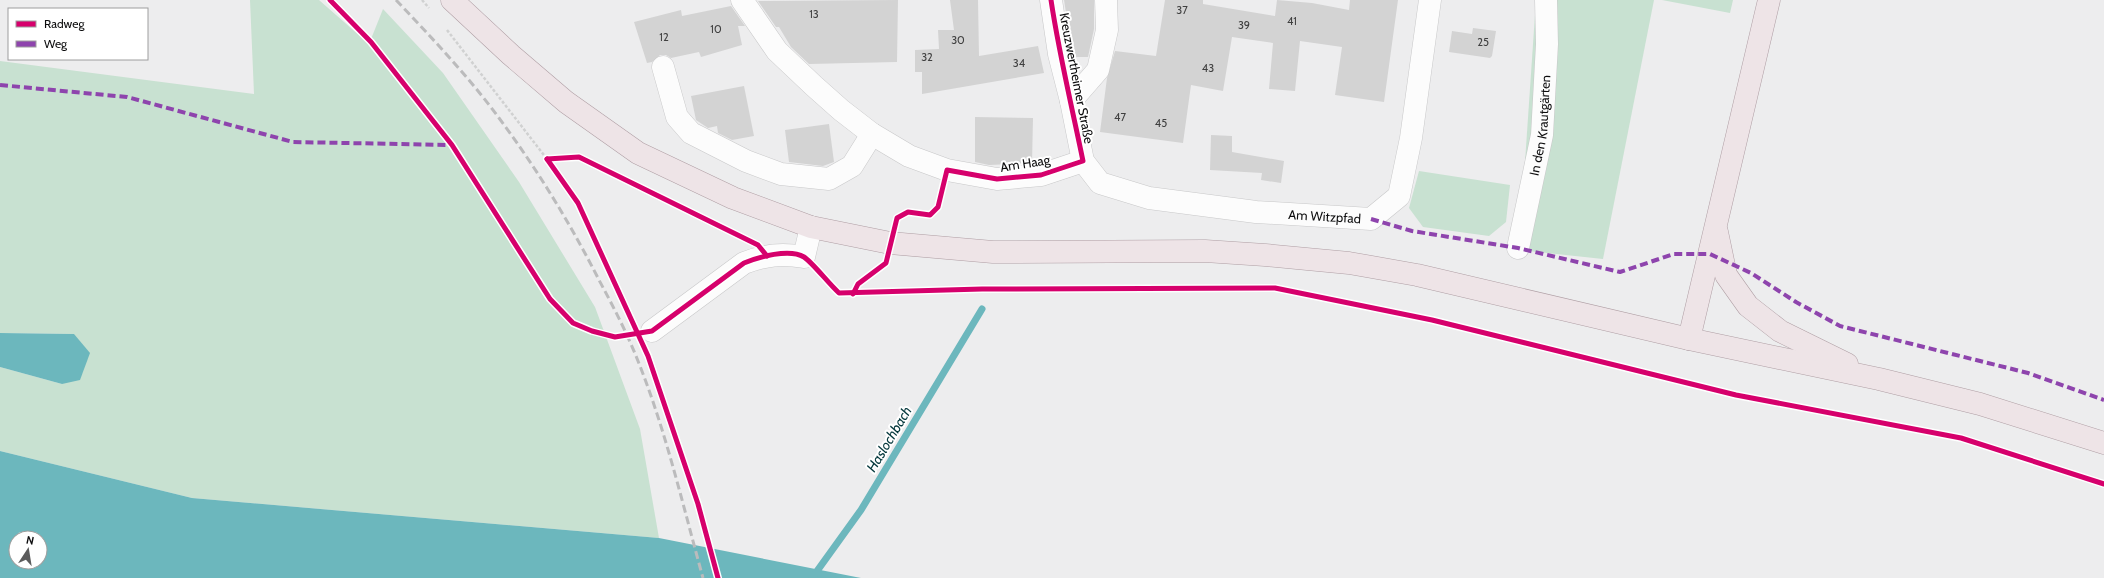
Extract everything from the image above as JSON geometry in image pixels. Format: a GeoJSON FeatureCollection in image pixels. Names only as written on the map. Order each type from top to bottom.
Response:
{"type":"FeatureCollection","features":[{"type":"Feature","properties":{"kind":"main road"},"geometry":{"type":"LineString","coordinates":[[452,0],[511,56],[566,102],[638,153],[733,198],[811,227],[890,243],[993,252],[1205,251],[1349,263],[1417,275],[1689,339],[1879,379],[1980,404],[2104,443]]}},
{"type":"Feature","properties":{"kind":"main road"},"geometry":{"type":"LineString","coordinates":[[1689,339],[1769,0]]}},
{"type":"Feature","properties":{"kind":"main road"},"geometry":{"type":"LineString","coordinates":[[1716,227],[1726,274],[1748,306],[1780,331],[1879,379]]}},
{"type":"Feature","properties":{"kind":"street","name":"Am Haag"},"geometry":{"type":"LineString","coordinates":[[742,0],[777,51],[841,110],[872,134],[909,156],[940,168],[997,179],[1041,174],[1083,161]]}},
{"type":"Feature","properties":{"kind":"street","name":"Kreuzwertheimer Straße"},"geometry":{"type":"LineString","coordinates":[[1051,0],[1059,54],[1071,101],[1083,161]]}},
{"type":"Feature","properties":{"kind":"street"},"geometry":{"type":"LineString","coordinates":[[1071,101],[1098,70],[1107,30],[1106,0]]}},
{"type":"Feature","properties":{"kind":"street","name":"Am Witzpfad"},"geometry":{"type":"LineString","coordinates":[[1083,161],[1100,183],[1149,198],[1256,212],[1371,219],[1399,196],[1411,138],[1430,0]]}},
{"type":"Feature","properties":{"kind":"street","name":"In den Krautgärten"},"geometry":{"type":"LineString","coordinates":[[1518,248],[1542,135],[1548,44],[1546,0]]}},
{"type":"Feature","properties":{"kind":"street"},"geometry":{"type":"LineString","coordinates":[[664,67],[678,117],[691,133],[746,161],[781,174],[829,179],[852,166],[872,134]]}},
{"type":"Feature","properties":{"kind":"street"},"geometry":{"type":"LineString","coordinates":[[643,334],[744,263],[784,253],[804,257],[811,227]]}},
{"type":"Feature","properties":{"kind":"path"},"geometry":{"type":"LineString","coordinates":[[422,0],[431,11]]}},
{"type":"Feature","properties":{"kind":"path"},"geometry":{"type":"LineString","coordinates":[[445,28],[547,159],[578,203],[620,295],[643,334],[698,504],[718,578]]}},
{"type":"Feature","properties":{"kind":"path"},"geometry":{"type":"LineString","coordinates":[[547,159],[579,157],[752,242],[768,256]]}},
{"type":"Feature","properties":{"kind":"green space"},"geometry":{"type":"Polygon","coordinates":[[[250,0],[319,0],[369,44],[383,9],[443,73],[519,182],[595,307],[640,429],[659,538],[192,498],[0,451],[0,367],[62,384],[74,334],[0,333],[0,61],[254,94],[250,0]]]}},
{"type":"Feature","properties":{"kind":"green space"},"geometry":{"type":"Polygon","coordinates":[[[1536,0],[1654,0],[1603,259],[1519,250],[1536,0]]]}},
{"type":"Feature","properties":{"kind":"green space"},"geometry":{"type":"Polygon","coordinates":[[[1662,0],[1733,0],[1730,13],[1662,0]]]}},
{"type":"Feature","properties":{"kind":"green space"},"geometry":{"type":"Polygon","coordinates":[[[1419,171],[1510,185],[1506,222],[1489,236],[1423,227],[1409,208],[1419,171]]]}},
{"type":"Feature","properties":{"kind":"water"},"geometry":{"type":"Polygon","coordinates":[[[0,333],[74,334],[90,353],[80,380],[62,384],[0,367],[0,333]]]}},
{"type":"Feature","properties":{"kind":"water"},"geometry":{"type":"Polygon","coordinates":[[[0,451],[192,498],[659,538],[861,578],[0,578],[0,451]]]}},
{"type":"Feature","properties":{"kind":"building"},"geometry":{"type":"Polygon","coordinates":[[[898,0],[897,62],[809,64],[791,47],[779,27],[776,27],[758,1],[898,0]]]}},
{"type":"Feature","properties":{"kind":"building"},"geometry":{"type":"Polygon","coordinates":[[[950,0],[978,0],[979,56],[1038,46],[1044,73],[922,94],[922,72],[915,72],[915,50],[939,49],[938,30],[954,30],[950,0]]]}},
{"type":"Feature","properties":{"kind":"building"},"geometry":{"type":"Polygon","coordinates":[[[1064,0],[1094,0],[1094,29],[1088,57],[1073,57],[1064,0]]]}},
{"type":"Feature","properties":{"kind":"building"},"geometry":{"type":"Polygon","coordinates":[[[1165,0],[1203,0],[1203,4],[1275,16],[1277,0],[1312,3],[1349,10],[1350,0],[1398,0],[1384,102],[1335,95],[1342,47],[1300,41],[1295,91],[1269,89],[1273,43],[1232,37],[1223,91],[1191,85],[1183,143],[1100,132],[1107,78],[1115,51],[1156,56],[1165,0]]]}},
{"type":"Feature","properties":{"kind":"building"},"geometry":{"type":"Polygon","coordinates":[[[731,6],[745,26],[738,26],[742,45],[701,57],[699,52],[671,58],[666,55],[660,55],[652,62],[647,63],[634,22],[681,10],[682,16],[731,6]]]}},
{"type":"Feature","properties":{"kind":"building"},"geometry":{"type":"Polygon","coordinates":[[[1473,28],[1496,31],[1492,56],[1490,58],[1449,52],[1452,31],[1472,34],[1473,28]]]}},
{"type":"Feature","properties":{"kind":"building"},"geometry":{"type":"Polygon","coordinates":[[[744,86],[754,136],[732,140],[718,133],[717,126],[708,128],[696,120],[691,96],[744,86]]]}},
{"type":"Feature","properties":{"kind":"building"},"geometry":{"type":"Polygon","coordinates":[[[975,117],[1033,118],[1032,163],[989,165],[975,162],[975,117]]]}},
{"type":"Feature","properties":{"kind":"building"},"geometry":{"type":"Polygon","coordinates":[[[829,124],[834,162],[823,166],[789,162],[785,130],[829,124]]]}},
{"type":"Feature","properties":{"kind":"building"},"geometry":{"type":"Polygon","coordinates":[[[1211,135],[1232,136],[1232,152],[1284,161],[1281,183],[1261,180],[1262,173],[1210,170],[1211,135]]]}},
{"type":"Feature","properties":{"kind":"waterway","name":"Haslochbach"},"geometry":{"type":"LineString","coordinates":[[812,578],[861,510],[982,309]]}},
{"type":"Feature","properties":{"kind":"railway"},"geometry":{"type":"LineString","coordinates":[[396,0],[462,72],[499,118],[540,177],[565,217],[588,259],[625,330],[648,387],[674,469],[703,578]]}},
{"type":"Feature","properties":{"kind":"marked path"},"geometry":{"type":"LineString","coordinates":[[0,85],[127,97],[293,142],[452,145]]}},
{"type":"Feature","properties":{"kind":"marked path"},"geometry":{"type":"LineString","coordinates":[[1371,219],[1412,231],[1518,248],[1620,272],[1674,254],[1710,254],[1751,273],[1796,302],[1840,326],[2028,373],[2104,400]]}},
{"type":"Feature","properties":{"kind":"cycle path"},"geometry":{"type":"LineString","coordinates":[[330,0],[371,42],[452,145],[550,299],[573,323],[592,331],[615,337],[652,331],[744,263],[758,258],[782,253],[798,254],[804,257],[839,293],[982,289],[1275,288],[1432,320],[1736,395],[1961,438],[2104,484]]}},
{"type":"Feature","properties":{"kind":"cycle path"},"geometry":{"type":"LineString","coordinates":[[853,294],[858,284],[886,263],[897,218],[908,212],[930,215],[938,207],[947,170],[997,179],[1041,175],[1083,161],[1051,0]]}},
{"type":"Feature","properties":{"kind":"cycle path"},"geometry":{"type":"LineString","coordinates":[[547,159],[579,157],[758,245],[767,256]]}},
{"type":"Feature","properties":{"kind":"cycle path"},"geometry":{"type":"LineString","coordinates":[[547,159],[578,203],[648,356],[698,504],[718,578]]}}]}
